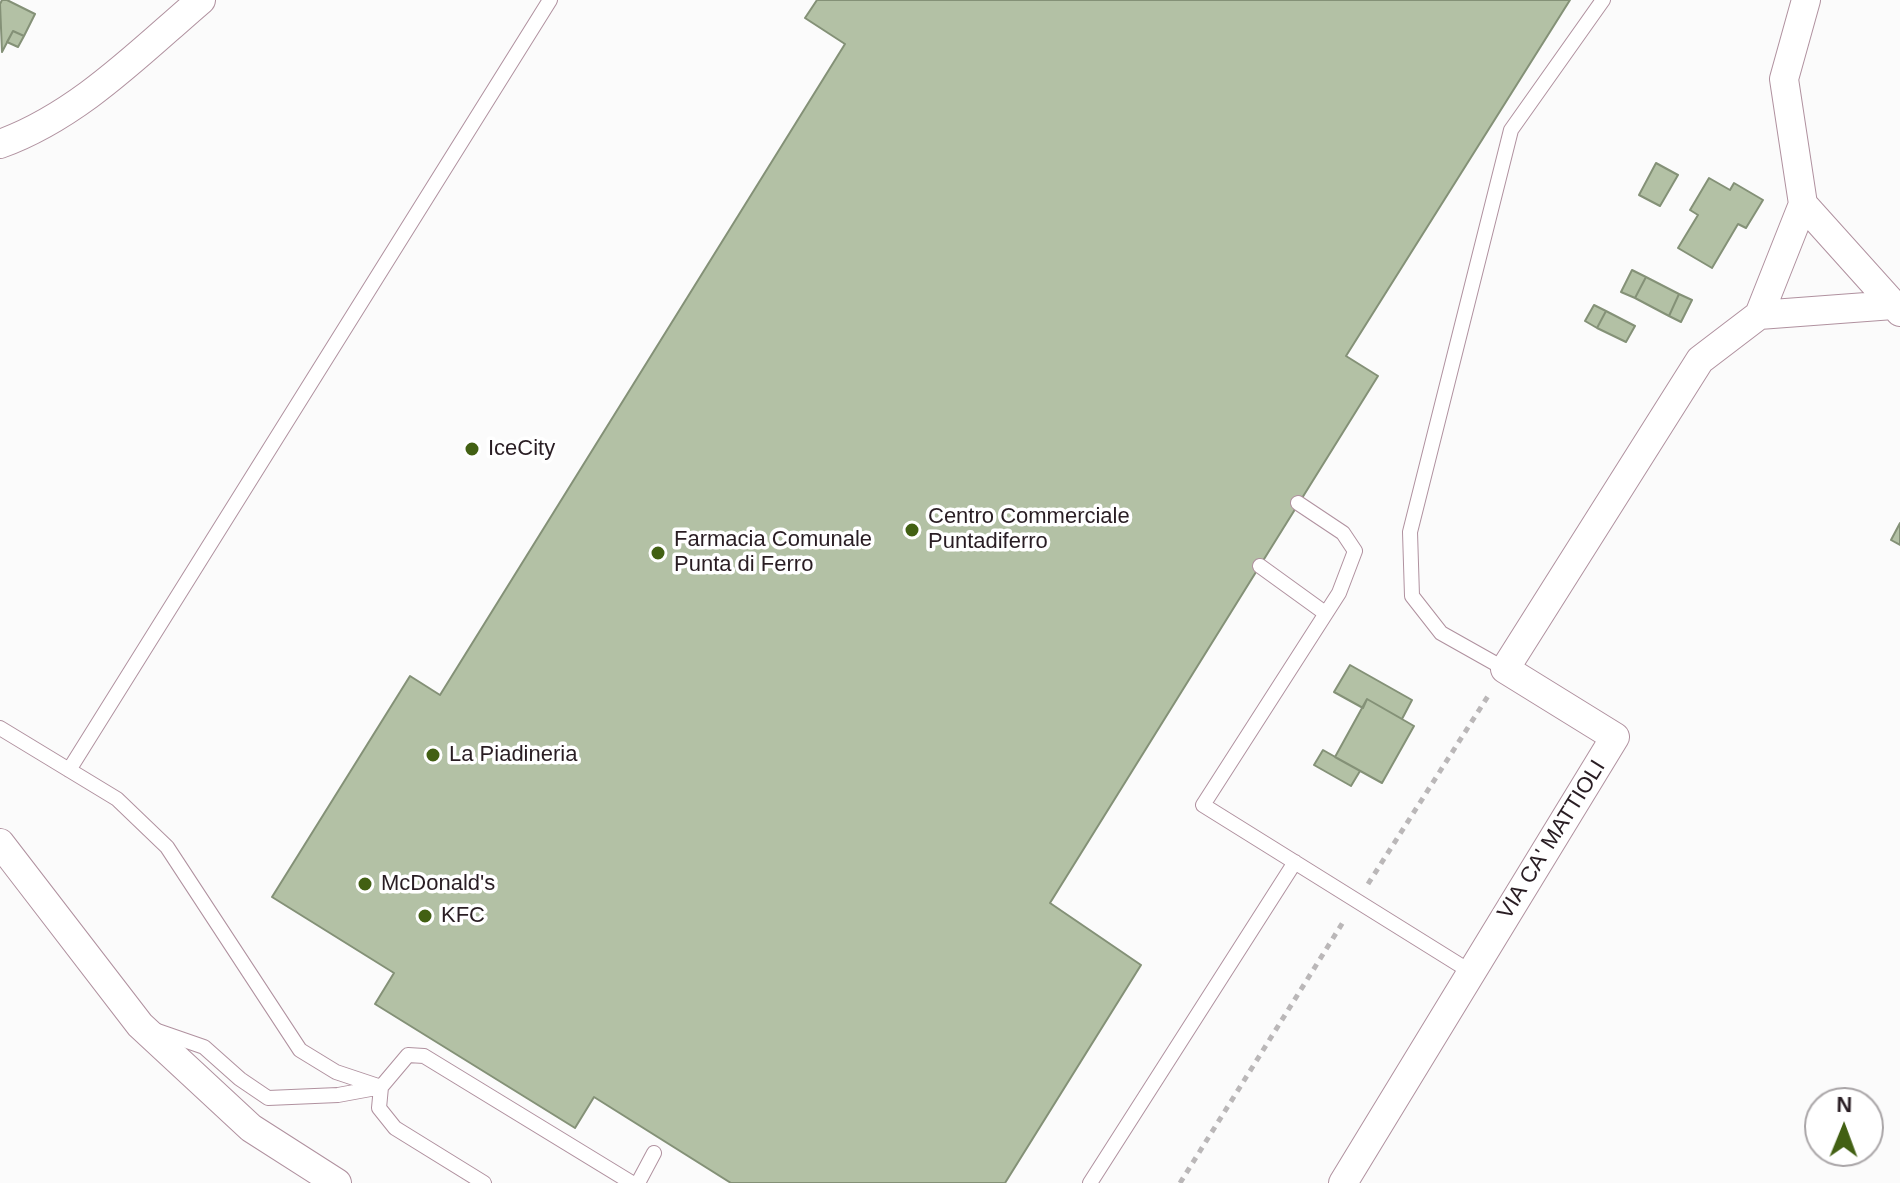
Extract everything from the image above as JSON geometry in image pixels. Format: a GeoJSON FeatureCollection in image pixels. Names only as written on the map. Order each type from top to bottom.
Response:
{"type":"FeatureCollection","features":[{"type":"Feature","properties":{"kind":"street"},"geometry":{"type":"LineString","coordinates":[[0,144],[60,114],[107,80],[201,0]]}},
{"type":"Feature","properties":{"kind":"street"},"geometry":{"type":"LineString","coordinates":[[1505,669],[1700,360],[1759,315],[1803,204],[1784,79],[1806,0]]}},
{"type":"Feature","properties":{"kind":"street"},"geometry":{"type":"LineString","coordinates":[[1803,204],[1896,308]]}},
{"type":"Feature","properties":{"kind":"street"},"geometry":{"type":"LineString","coordinates":[[1759,315],[1896,308]]}},
{"type":"Feature","properties":{"kind":"street","name":"VIA CA' MATTIOLI"},"geometry":{"type":"LineString","coordinates":[[1343,1183],[1615,737],[1505,669]]}},
{"type":"Feature","properties":{"kind":"street"},"geometry":{"type":"LineString","coordinates":[[0,843],[140,1025],[251,1128],[337,1183]]}},
{"type":"Feature","properties":{"kind":"lane"},"geometry":{"type":"LineString","coordinates":[[69,770],[550,0]]}},
{"type":"Feature","properties":{"kind":"lane"},"geometry":{"type":"LineString","coordinates":[[1505,669],[1441,633],[1412,596],[1410,532],[1511,130],[1603,0]]}},
{"type":"Feature","properties":{"kind":"lane"},"geometry":{"type":"LineString","coordinates":[[1298,503],[1343,533],[1355,551],[1339,593],[1203,805],[1471,972]]}},
{"type":"Feature","properties":{"kind":"lane"},"geometry":{"type":"LineString","coordinates":[[1260,566],[1325,613]]}},
{"type":"Feature","properties":{"kind":"lane"},"geometry":{"type":"LineString","coordinates":[[0,728],[117,799],[167,847],[300,1050],[336,1072],[381,1087]]}},
{"type":"Feature","properties":{"kind":"lane"},"geometry":{"type":"LineString","coordinates":[[1090,1183],[1295,862]]}},
{"type":"Feature","properties":{"kind":"lane"},"geometry":{"type":"LineString","coordinates":[[140,1025],[204,1047],[240,1079],[268,1098],[338,1095],[381,1087]]}},
{"type":"Feature","properties":{"kind":"lane"},"geometry":{"type":"LineString","coordinates":[[484,1183],[395,1128],[379,1108],[381,1087],[408,1055],[424,1056],[635,1183],[654,1153]]}},
{"type":"Feature","properties":{"kind":"path"},"geometry":{"type":"LineString","coordinates":[[1180,1183],[1505,669]]}},
{"type":"Feature","properties":{"kind":"building"},"geometry":{"type":"Polygon","coordinates":[[[2,0],[35,14],[24,36],[13,31],[2,52],[0,4],[2,0]]]}},
{"type":"Feature","properties":{"kind":"building","name":"Centro Commerciale Puntadiferro"},"geometry":{"type":"Polygon","coordinates":[[[817,0],[1570,0],[1346,356],[1378,376],[1050,903],[1141,965],[1005,1183],[731,1183],[594,1097],[575,1128],[375,1004],[394,973],[272,897],[410,676],[440,695],[845,44],[805,18],[817,0]]]}},
{"type":"Feature","properties":{"kind":"building"},"geometry":{"type":"Polygon","coordinates":[[[13,31],[24,36],[18,47],[7,42],[13,31]]]}},
{"type":"Feature","properties":{"kind":"building"},"geometry":{"type":"Polygon","coordinates":[[[1656,163],[1678,175],[1660,206],[1639,195],[1656,163]]]}},
{"type":"Feature","properties":{"kind":"building"},"geometry":{"type":"Polygon","coordinates":[[[1709,178],[1730,190],[1734,183],[1763,200],[1746,228],[1738,224],[1712,268],[1678,248],[1698,215],[1690,210],[1709,178]]]}},
{"type":"Feature","properties":{"kind":"building"},"geometry":{"type":"Polygon","coordinates":[[[1632,270],[1646,277],[1635,298],[1621,292],[1632,270]]]}},
{"type":"Feature","properties":{"kind":"building"},"geometry":{"type":"Polygon","coordinates":[[[1646,277],[1679,294],[1669,316],[1635,298],[1646,277]]]}},
{"type":"Feature","properties":{"kind":"building"},"geometry":{"type":"Polygon","coordinates":[[[1679,294],[1692,300],[1681,322],[1669,316],[1679,294]]]}},
{"type":"Feature","properties":{"kind":"building"},"geometry":{"type":"Polygon","coordinates":[[[1594,305],[1606,311],[1597,328],[1585,321],[1594,305]]]}},
{"type":"Feature","properties":{"kind":"building"},"geometry":{"type":"Polygon","coordinates":[[[1606,311],[1635,326],[1626,342],[1597,328],[1606,311]]]}},
{"type":"Feature","properties":{"kind":"building"},"geometry":{"type":"Polygon","coordinates":[[[1900,523],[1900,545],[1891,540],[1900,523]]]}},
{"type":"Feature","properties":{"kind":"building"},"geometry":{"type":"Polygon","coordinates":[[[1350,665],[1412,700],[1402,719],[1367,699],[1363,708],[1334,692],[1350,665]]]}},
{"type":"Feature","properties":{"kind":"building"},"geometry":{"type":"Polygon","coordinates":[[[1367,699],[1414,726],[1382,783],[1335,757],[1367,699]]]}},
{"type":"Feature","properties":{"kind":"building"},"geometry":{"type":"Polygon","coordinates":[[[1323,750],[1360,771],[1351,786],[1314,765],[1323,750]]]}},
{"type":"Feature","properties":{"kind":"place","name":"IceCity"},"geometry":{"type":"Point","coordinates":[472,449]}},
{"type":"Feature","properties":{"kind":"place","name":"Centro Commerciale Puntadiferro"},"geometry":{"type":"Point","coordinates":[912,530]}},
{"type":"Feature","properties":{"kind":"place","name":"Farmacia Comunale Punta di Ferro"},"geometry":{"type":"Point","coordinates":[658,553]}},
{"type":"Feature","properties":{"kind":"place","name":"La Piadineria"},"geometry":{"type":"Point","coordinates":[433,755]}},
{"type":"Feature","properties":{"kind":"place","name":"McDonald's"},"geometry":{"type":"Point","coordinates":[365,884]}},
{"type":"Feature","properties":{"kind":"place","name":"KFC"},"geometry":{"type":"Point","coordinates":[425,916]}}]}
